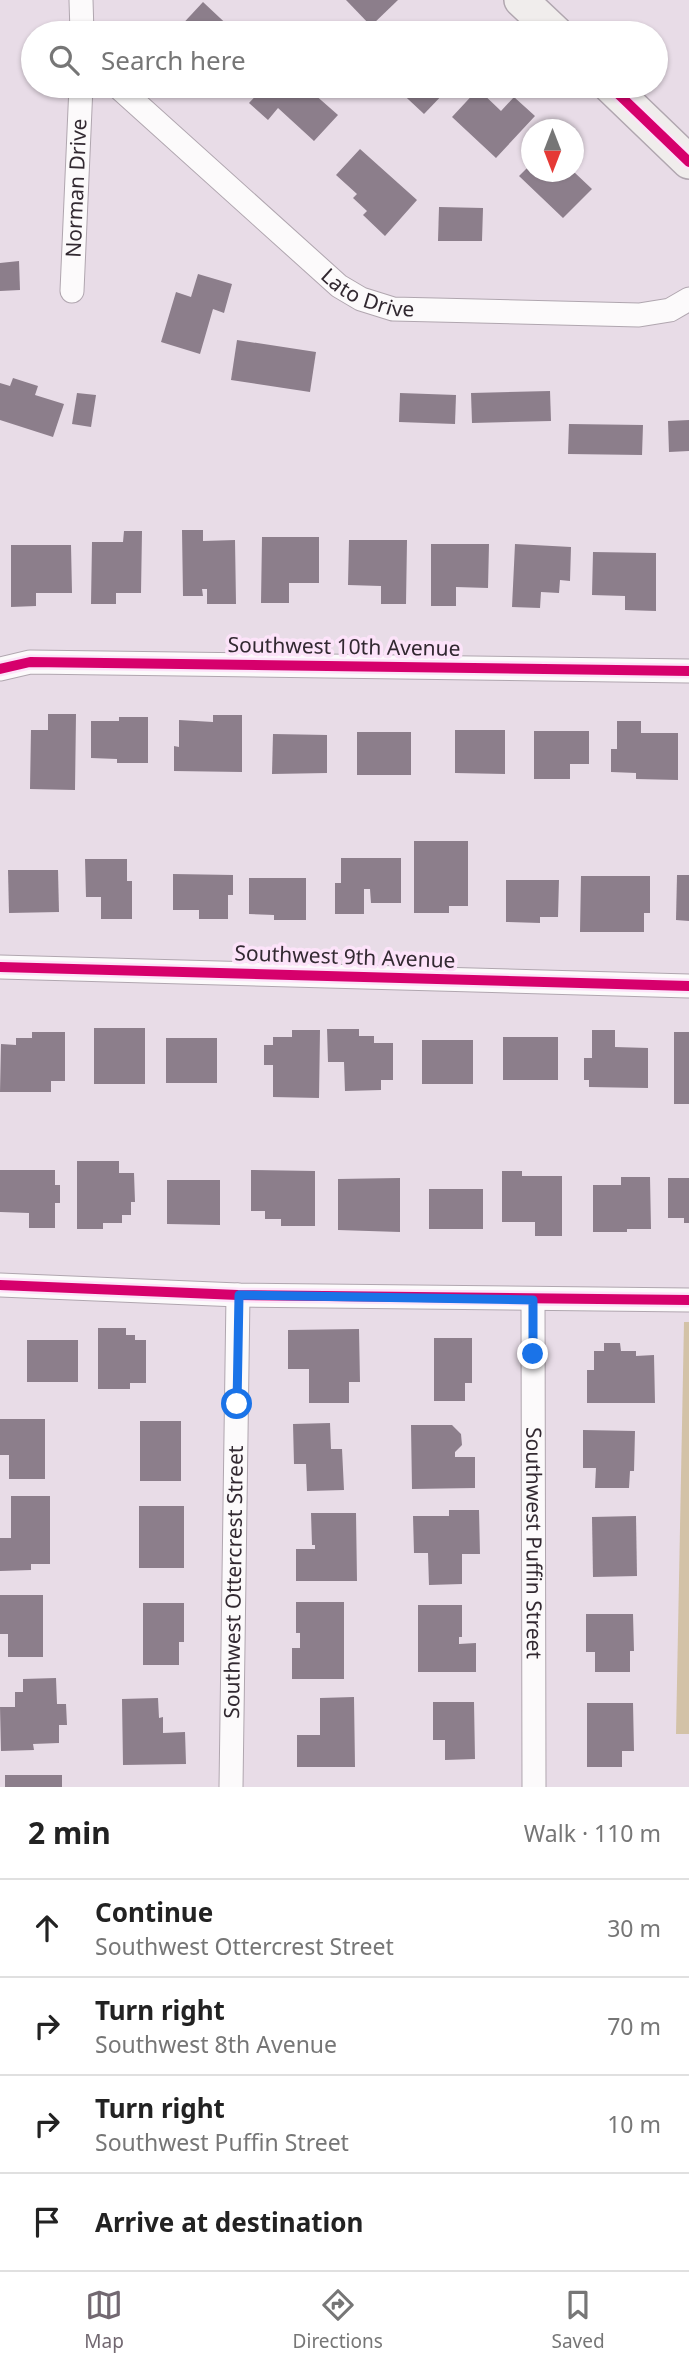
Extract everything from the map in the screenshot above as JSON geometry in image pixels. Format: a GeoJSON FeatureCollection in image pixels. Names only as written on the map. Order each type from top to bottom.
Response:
{"type":"FeatureCollection","features":[{"type":"Feature","properties":{"kind":"street"},"geometry":{"type":"LineString","coordinates":[[81,0],[82,21]]}},
{"type":"Feature","properties":{"kind":"street"},"geometry":{"type":"LineString","coordinates":[[521,0],[543,21]]}},
{"type":"Feature","properties":{"kind":"street","name":"Norman Drive"},"geometry":{"type":"LineString","coordinates":[[72,291],[80,98]]}},
{"type":"Feature","properties":{"kind":"street","name":"Lato Drive"},"geometry":{"type":"LineString","coordinates":[[130,98],[338,286],[361,299],[393,309],[639,315],[670,310],[689,299]]}},
{"type":"Feature","properties":{"kind":"street"},"geometry":{"type":"LineString","coordinates":[[622,98],[689,162]]}},
{"type":"Feature","properties":{"kind":"street","name":"Southwest 10th Avenue"},"geometry":{"type":"LineString","coordinates":[[0,669],[30,662],[689,671]]}},
{"type":"Feature","properties":{"kind":"street","name":"Southwest 9th Avenue"},"geometry":{"type":"LineString","coordinates":[[0,967],[689,986]]}},
{"type":"Feature","properties":{"kind":"street"},"geometry":{"type":"LineString","coordinates":[[0,1284],[239,1295],[689,1300]]}},
{"type":"Feature","properties":{"kind":"street","name":"Southwest Ottercrest Street"},"geometry":{"type":"LineString","coordinates":[[231,1787],[239,1295]]}},
{"type":"Feature","properties":{"kind":"street","name":"Southwest Puffin Street"},"geometry":{"type":"LineString","coordinates":[[533,1300],[534,1787]]}},
{"type":"Feature","properties":{"kind":"shaded area"},"geometry":{"type":"Polygon","coordinates":[[[684,1322],[689,1322],[689,1734],[676,1734],[684,1322]]]}},
{"type":"Feature","properties":{"kind":"building"},"geometry":{"type":"Polygon","coordinates":[[[346,0],[398,0],[376,21],[366,21],[346,0]]]}},
{"type":"Feature","properties":{"kind":"building"},"geometry":{"type":"Polygon","coordinates":[[[203,2],[223,21],[185,21],[203,2]]]}},
{"type":"Feature","properties":{"kind":"building"},"geometry":{"type":"Polygon","coordinates":[[[254,98],[319,98],[338,115],[314,141],[278,108],[268,120],[249,103],[254,98]]]}},
{"type":"Feature","properties":{"kind":"building"},"geometry":{"type":"Polygon","coordinates":[[[407,98],[439,98],[424,114],[407,98]]]}},
{"type":"Feature","properties":{"kind":"building"},"geometry":{"type":"Polygon","coordinates":[[[470,98],[487,98],[501,111],[515,98],[535,116],[532,119],[521,119],[521,131],[496,158],[452,117],[470,98]]]}},
{"type":"Feature","properties":{"kind":"building"},"geometry":{"type":"Polygon","coordinates":[[[360,149],[417,200],[385,236],[363,215],[367,211],[353,198],[357,194],[336,175],[360,149]]]}},
{"type":"Feature","properties":{"kind":"building"},"geometry":{"type":"Polygon","coordinates":[[[584,181],[592,189],[563,218],[525,182],[584,181]]]}},
{"type":"Feature","properties":{"kind":"building"},"geometry":{"type":"Polygon","coordinates":[[[439,207],[483,208],[482,241],[438,241],[439,207]]]}},
{"type":"Feature","properties":{"kind":"building"},"geometry":{"type":"Polygon","coordinates":[[[19,261],[20,290],[0,291],[0,263],[19,261]]]}},
{"type":"Feature","properties":{"kind":"building"},"geometry":{"type":"Polygon","coordinates":[[[198,274],[232,284],[224,313],[213,309],[200,354],[161,342],[176,292],[191,297],[198,274]]]}},
{"type":"Feature","properties":{"kind":"building"},"geometry":{"type":"Polygon","coordinates":[[[237,340],[316,352],[310,392],[231,380],[237,340]]]}},
{"type":"Feature","properties":{"kind":"building"},"geometry":{"type":"Polygon","coordinates":[[[13,378],[38,386],[35,395],[64,404],[53,437],[0,420],[0,383],[10,386],[13,378]]]}},
{"type":"Feature","properties":{"kind":"building"},"geometry":{"type":"Polygon","coordinates":[[[550,391],[551,421],[472,423],[471,393],[550,391]]]}},
{"type":"Feature","properties":{"kind":"building"},"geometry":{"type":"Polygon","coordinates":[[[77,393],[96,395],[91,427],[72,424],[77,393]]]}},
{"type":"Feature","properties":{"kind":"building"},"geometry":{"type":"Polygon","coordinates":[[[400,393],[456,395],[455,424],[399,422],[400,393]]]}},
{"type":"Feature","properties":{"kind":"building"},"geometry":{"type":"Polygon","coordinates":[[[689,420],[689,451],[669,452],[668,421],[689,420]]]}},
{"type":"Feature","properties":{"kind":"building"},"geometry":{"type":"Polygon","coordinates":[[[569,424],[643,425],[642,455],[568,454],[569,424]]]}},
{"type":"Feature","properties":{"kind":"building"},"geometry":{"type":"Polygon","coordinates":[[[182,530],[203,530],[203,541],[235,540],[236,604],[207,604],[207,589],[202,589],[203,596],[183,596],[182,530]]]}},
{"type":"Feature","properties":{"kind":"building"},"geometry":{"type":"Polygon","coordinates":[[[124,531],[142,531],[141,593],[116,593],[116,604],[91,604],[92,542],[123,542],[124,531]]]}},
{"type":"Feature","properties":{"kind":"building"},"geometry":{"type":"Polygon","coordinates":[[[262,537],[319,537],[319,583],[289,583],[289,603],[261,603],[262,537]]]}},
{"type":"Feature","properties":{"kind":"building"},"geometry":{"type":"Polygon","coordinates":[[[349,540],[407,540],[406,604],[381,604],[381,586],[348,585],[349,540]]]}},
{"type":"Feature","properties":{"kind":"building"},"geometry":{"type":"Polygon","coordinates":[[[431,544],[489,544],[488,588],[456,587],[456,606],[431,606],[431,544]]]}},
{"type":"Feature","properties":{"kind":"building"},"geometry":{"type":"Polygon","coordinates":[[[515,544],[571,547],[570,581],[560,580],[559,593],[541,592],[540,608],[512,607],[515,544]]]}},
{"type":"Feature","properties":{"kind":"building"},"geometry":{"type":"Polygon","coordinates":[[[11,545],[71,545],[72,593],[36,593],[36,606],[11,607],[11,545]]]}},
{"type":"Feature","properties":{"kind":"building"},"geometry":{"type":"Polygon","coordinates":[[[593,552],[656,553],[656,611],[625,610],[625,596],[592,595],[593,552]]]}},
{"type":"Feature","properties":{"kind":"building"},"geometry":{"type":"Polygon","coordinates":[[[48,714],[76,714],[75,790],[30,789],[31,730],[48,730],[48,714]]]}},
{"type":"Feature","properties":{"kind":"building"},"geometry":{"type":"Polygon","coordinates":[[[213,715],[242,715],[242,772],[174,771],[174,746],[179,747],[179,720],[213,722],[213,715]]]}},
{"type":"Feature","properties":{"kind":"building"},"geometry":{"type":"Polygon","coordinates":[[[119,717],[148,717],[148,763],[117,763],[117,759],[91,758],[91,721],[119,721],[119,717]]]}},
{"type":"Feature","properties":{"kind":"building"},"geometry":{"type":"Polygon","coordinates":[[[617,721],[641,721],[641,733],[678,733],[678,780],[636,779],[636,773],[611,772],[611,749],[617,749],[617,721]]]}},
{"type":"Feature","properties":{"kind":"building"},"geometry":{"type":"Polygon","coordinates":[[[455,730],[505,730],[505,774],[455,773],[455,730]]]}},
{"type":"Feature","properties":{"kind":"building"},"geometry":{"type":"Polygon","coordinates":[[[534,731],[589,731],[589,764],[570,764],[570,779],[534,779],[534,731]]]}},
{"type":"Feature","properties":{"kind":"building"},"geometry":{"type":"Polygon","coordinates":[[[357,732],[411,732],[411,775],[357,775],[357,732]]]}},
{"type":"Feature","properties":{"kind":"building"},"geometry":{"type":"Polygon","coordinates":[[[273,734],[327,735],[327,773],[272,774],[273,734]]]}},
{"type":"Feature","properties":{"kind":"building"},"geometry":{"type":"Polygon","coordinates":[[[414,841],[468,841],[468,906],[449,906],[449,913],[414,913],[414,841]]]}},
{"type":"Feature","properties":{"kind":"building"},"geometry":{"type":"Polygon","coordinates":[[[341,858],[401,858],[401,903],[371,903],[370,889],[364,889],[364,914],[335,914],[335,883],[341,883],[341,858]]]}},
{"type":"Feature","properties":{"kind":"building"},"geometry":{"type":"Polygon","coordinates":[[[85,859],[127,859],[127,881],[132,881],[132,919],[101,919],[101,897],[86,897],[85,859]]]}},
{"type":"Feature","properties":{"kind":"building"},"geometry":{"type":"Polygon","coordinates":[[[8,870],[58,870],[59,912],[9,913],[8,870]]]}},
{"type":"Feature","properties":{"kind":"building"},"geometry":{"type":"Polygon","coordinates":[[[173,874],[233,875],[233,895],[228,895],[228,919],[199,919],[199,910],[173,910],[173,874]]]}},
{"type":"Feature","properties":{"kind":"building"},"geometry":{"type":"Polygon","coordinates":[[[677,875],[689,875],[689,921],[676,920],[677,875]]]}},
{"type":"Feature","properties":{"kind":"building"},"geometry":{"type":"Polygon","coordinates":[[[581,876],[650,876],[650,913],[644,913],[644,932],[580,932],[581,876]]]}},
{"type":"Feature","properties":{"kind":"building"},"geometry":{"type":"Polygon","coordinates":[[[249,878],[306,878],[306,920],[274,920],[274,915],[249,914],[249,878]]]}},
{"type":"Feature","properties":{"kind":"building"},"geometry":{"type":"Polygon","coordinates":[[[506,880],[559,880],[558,917],[540,917],[540,923],[506,922],[506,880]]]}},
{"type":"Feature","properties":{"kind":"building"},"geometry":{"type":"Polygon","coordinates":[[[94,1028],[145,1028],[145,1084],[94,1084],[94,1028]]]}},
{"type":"Feature","properties":{"kind":"building"},"geometry":{"type":"Polygon","coordinates":[[[327,1029],[359,1029],[359,1036],[374,1036],[374,1043],[393,1043],[393,1080],[381,1080],[381,1090],[345,1091],[344,1062],[328,1062],[327,1029]]]}},
{"type":"Feature","properties":{"kind":"building"},"geometry":{"type":"Polygon","coordinates":[[[292,1030],[320,1030],[319,1098],[273,1097],[273,1065],[264,1065],[264,1045],[273,1045],[273,1037],[292,1037],[292,1030]]]}},
{"type":"Feature","properties":{"kind":"building"},"geometry":{"type":"Polygon","coordinates":[[[592,1030],[615,1030],[615,1047],[648,1048],[648,1088],[589,1087],[589,1080],[584,1080],[584,1058],[592,1058],[592,1030]]]}},
{"type":"Feature","properties":{"kind":"building"},"geometry":{"type":"Polygon","coordinates":[[[32,1032],[65,1032],[65,1081],[51,1081],[51,1092],[0,1092],[1,1044],[16,1045],[16,1038],[32,1038],[32,1032]]]}},
{"type":"Feature","properties":{"kind":"building"},"geometry":{"type":"Polygon","coordinates":[[[674,1032],[689,1032],[689,1104],[674,1104],[674,1032]]]}},
{"type":"Feature","properties":{"kind":"building"},"geometry":{"type":"Polygon","coordinates":[[[503,1037],[558,1037],[558,1080],[503,1080],[503,1037]]]}},
{"type":"Feature","properties":{"kind":"building"},"geometry":{"type":"Polygon","coordinates":[[[166,1038],[217,1038],[217,1083],[166,1083],[166,1038]]]}},
{"type":"Feature","properties":{"kind":"building"},"geometry":{"type":"Polygon","coordinates":[[[422,1040],[473,1040],[473,1084],[422,1084],[422,1040]]]}},
{"type":"Feature","properties":{"kind":"building"},"geometry":{"type":"Polygon","coordinates":[[[77,1161],[119,1161],[119,1173],[134,1173],[135,1202],[131,1202],[131,1215],[122,1215],[122,1223],[103,1223],[103,1229],[77,1229],[77,1161]]]}},
{"type":"Feature","properties":{"kind":"building"},"geometry":{"type":"Polygon","coordinates":[[[0,1170],[55,1170],[55,1185],[60,1185],[60,1203],[55,1203],[55,1228],[29,1228],[29,1213],[0,1212],[0,1170]]]}},
{"type":"Feature","properties":{"kind":"building"},"geometry":{"type":"Polygon","coordinates":[[[251,1170],[315,1171],[315,1226],[281,1226],[281,1219],[265,1219],[265,1211],[251,1211],[251,1170]]]}},
{"type":"Feature","properties":{"kind":"building"},"geometry":{"type":"Polygon","coordinates":[[[502,1171],[522,1171],[522,1176],[562,1176],[562,1236],[535,1236],[535,1222],[502,1222],[502,1171]]]}},
{"type":"Feature","properties":{"kind":"building"},"geometry":{"type":"Polygon","coordinates":[[[621,1177],[650,1177],[651,1229],[593,1232],[593,1185],[621,1185],[621,1177]]]}},
{"type":"Feature","properties":{"kind":"building"},"geometry":{"type":"Polygon","coordinates":[[[400,1178],[400,1232],[338,1230],[338,1179],[400,1178]]]}},
{"type":"Feature","properties":{"kind":"building"},"geometry":{"type":"Polygon","coordinates":[[[668,1178],[689,1178],[689,1223],[684,1223],[684,1218],[668,1218],[668,1178]]]}},
{"type":"Feature","properties":{"kind":"building"},"geometry":{"type":"Polygon","coordinates":[[[167,1180],[220,1180],[220,1225],[167,1224],[167,1180]]]}},
{"type":"Feature","properties":{"kind":"building"},"geometry":{"type":"Polygon","coordinates":[[[429,1189],[483,1189],[483,1229],[429,1229],[429,1189]]]}},
{"type":"Feature","properties":{"kind":"building"},"geometry":{"type":"Polygon","coordinates":[[[98,1328],[126,1328],[126,1335],[135,1335],[135,1340],[146,1340],[146,1383],[130,1383],[130,1389],[98,1389],[98,1328]]]}},
{"type":"Feature","properties":{"kind":"building"},"geometry":{"type":"Polygon","coordinates":[[[359,1329],[360,1382],[349,1382],[349,1403],[309,1403],[309,1369],[288,1369],[288,1330],[359,1329]]]}},
{"type":"Feature","properties":{"kind":"building"},"geometry":{"type":"Polygon","coordinates":[[[434,1338],[472,1338],[472,1383],[465,1383],[465,1401],[434,1401],[434,1338]]]}},
{"type":"Feature","properties":{"kind":"building"},"geometry":{"type":"Polygon","coordinates":[[[27,1340],[78,1340],[78,1382],[27,1382],[27,1340]]]}},
{"type":"Feature","properties":{"kind":"building"},"geometry":{"type":"Polygon","coordinates":[[[604,1343],[620,1343],[621,1351],[636,1351],[636,1356],[654,1355],[655,1403],[587,1403],[587,1370],[594,1370],[594,1351],[604,1351],[604,1343]]]}},
{"type":"Feature","properties":{"kind":"building"},"geometry":{"type":"Polygon","coordinates":[[[0,1419],[45,1419],[45,1479],[9,1479],[9,1455],[0,1455],[0,1419]]]}},
{"type":"Feature","properties":{"kind":"building"},"geometry":{"type":"Polygon","coordinates":[[[140,1421],[181,1421],[181,1481],[140,1481],[140,1421]]]}},
{"type":"Feature","properties":{"kind":"building"},"geometry":{"type":"Polygon","coordinates":[[[330,1423],[331,1449],[342,1449],[344,1490],[307,1491],[306,1464],[294,1464],[293,1424],[330,1423]]]}},
{"type":"Feature","properties":{"kind":"building"},"geometry":{"type":"Polygon","coordinates":[[[411,1425],[452,1425],[461,1434],[462,1445],[455,1452],[455,1457],[475,1457],[475,1488],[412,1489],[411,1425]]]}},
{"type":"Feature","properties":{"kind":"building"},"geometry":{"type":"Polygon","coordinates":[[[583,1430],[635,1431],[634,1471],[630,1471],[629,1488],[595,1488],[596,1468],[583,1468],[583,1430]]]}},
{"type":"Feature","properties":{"kind":"building"},"geometry":{"type":"Polygon","coordinates":[[[11,1496],[50,1496],[50,1564],[31,1564],[31,1570],[0,1571],[0,1538],[11,1538],[11,1496]]]}},
{"type":"Feature","properties":{"kind":"building"},"geometry":{"type":"Polygon","coordinates":[[[139,1506],[184,1506],[184,1568],[139,1568],[139,1506]]]}},
{"type":"Feature","properties":{"kind":"building"},"geometry":{"type":"Polygon","coordinates":[[[449,1510],[479,1510],[480,1554],[462,1554],[462,1584],[429,1585],[428,1553],[414,1553],[413,1516],[449,1516],[449,1510]]]}},
{"type":"Feature","properties":{"kind":"building"},"geometry":{"type":"Polygon","coordinates":[[[311,1513],[356,1513],[357,1581],[296,1581],[296,1549],[315,1549],[315,1545],[312,1545],[311,1513]]]}},
{"type":"Feature","properties":{"kind":"building"},"geometry":{"type":"Polygon","coordinates":[[[636,1516],[637,1576],[593,1577],[592,1517],[636,1516]]]}},
{"type":"Feature","properties":{"kind":"building"},"geometry":{"type":"Polygon","coordinates":[[[0,1595],[43,1595],[43,1657],[8,1657],[8,1634],[0,1634],[0,1595]]]}},
{"type":"Feature","properties":{"kind":"building"},"geometry":{"type":"Polygon","coordinates":[[[296,1602],[344,1602],[344,1679],[292,1679],[292,1648],[300,1648],[300,1633],[296,1633],[296,1602]]]}},
{"type":"Feature","properties":{"kind":"building"},"geometry":{"type":"Polygon","coordinates":[[[143,1603],[184,1603],[184,1642],[179,1642],[179,1665],[143,1665],[143,1603]]]}},
{"type":"Feature","properties":{"kind":"building"},"geometry":{"type":"Polygon","coordinates":[[[418,1605],[462,1605],[462,1637],[459,1637],[459,1644],[476,1643],[476,1672],[418,1672],[418,1605]]]}},
{"type":"Feature","properties":{"kind":"building"},"geometry":{"type":"Polygon","coordinates":[[[586,1614],[633,1614],[634,1651],[630,1651],[630,1672],[595,1672],[595,1652],[586,1652],[586,1614]]]}},
{"type":"Feature","properties":{"kind":"building"},"geometry":{"type":"Polygon","coordinates":[[[56,1678],[57,1704],[66,1704],[67,1725],[59,1725],[59,1743],[33,1744],[34,1750],[1,1751],[0,1707],[15,1707],[15,1692],[23,1692],[23,1679],[56,1678]]]}},
{"type":"Feature","properties":{"kind":"building"},"geometry":{"type":"Polygon","coordinates":[[[354,1697],[355,1767],[297,1767],[297,1735],[320,1735],[320,1698],[354,1697]]]}},
{"type":"Feature","properties":{"kind":"building"},"geometry":{"type":"Polygon","coordinates":[[[158,1698],[159,1718],[163,1717],[163,1733],[185,1732],[186,1764],[123,1765],[122,1699],[158,1698]]]}},
{"type":"Feature","properties":{"kind":"building"},"geometry":{"type":"Polygon","coordinates":[[[433,1702],[474,1702],[475,1759],[445,1760],[445,1740],[433,1740],[433,1702]]]}},
{"type":"Feature","properties":{"kind":"building"},"geometry":{"type":"Polygon","coordinates":[[[587,1703],[633,1703],[634,1751],[622,1751],[622,1767],[587,1767],[587,1703]]]}},
{"type":"Feature","properties":{"kind":"building"},"geometry":{"type":"Polygon","coordinates":[[[5,1775],[62,1775],[62,1787],[5,1787],[5,1775]]]}},
{"type":"Feature","properties":{"kind":"cycle path"},"geometry":{"type":"LineString","coordinates":[[622,98],[689,162]]}},
{"type":"Feature","properties":{"kind":"cycle path"},"geometry":{"type":"LineString","coordinates":[[0,669],[30,662],[689,671]]}},
{"type":"Feature","properties":{"kind":"cycle path"},"geometry":{"type":"LineString","coordinates":[[0,967],[689,986]]}},
{"type":"Feature","properties":{"kind":"cycle path"},"geometry":{"type":"LineString","coordinates":[[0,1285],[238,1295],[689,1300]]}},
{"type":"Feature","properties":{"kind":"route"},"geometry":{"type":"LineString","coordinates":[[237,1404],[239,1295],[533,1300],[533,1354]]}}]}
